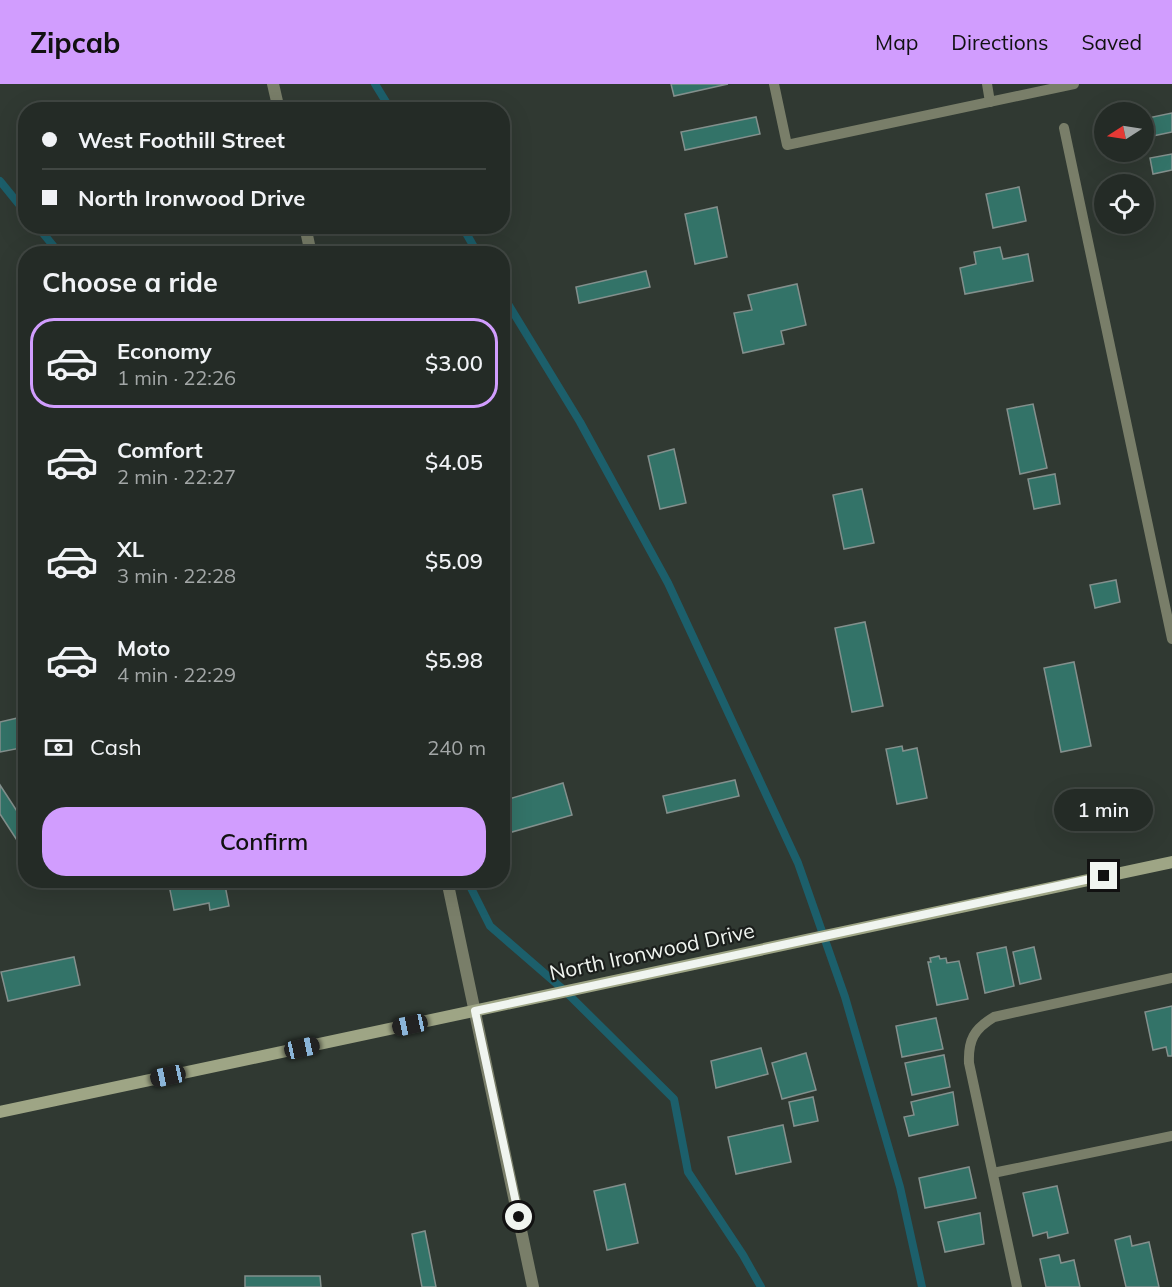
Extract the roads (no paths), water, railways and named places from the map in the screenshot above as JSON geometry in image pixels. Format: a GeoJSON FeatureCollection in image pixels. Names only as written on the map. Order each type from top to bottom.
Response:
{"type":"FeatureCollection","features":[{"type":"Feature","properties":{"kind":"street"},"geometry":{"type":"LineString","coordinates":[[273,84],[277,102]]}},
{"type":"Feature","properties":{"kind":"street","name":"North Ironwood Drive"},"geometry":{"type":"LineString","coordinates":[[0,1112],[1172,862]]}},
{"type":"Feature","properties":{"kind":"street"},"geometry":{"type":"LineString","coordinates":[[449,888],[533,1287]]}},
{"type":"Feature","properties":{"kind":"lane"},"geometry":{"type":"LineString","coordinates":[[774,84],[786,145],[1074,84]]}},
{"type":"Feature","properties":{"kind":"lane"},"geometry":{"type":"LineString","coordinates":[[987,84],[990,102]]}},
{"type":"Feature","properties":{"kind":"lane"},"geometry":{"type":"LineString","coordinates":[[1064,128],[1172,639]]}},
{"type":"Feature","properties":{"kind":"lane"},"geometry":{"type":"LineString","coordinates":[[1017,1287],[969,1064],[968,1049],[973,1035],[982,1024],[994,1017],[1172,978]]}},
{"type":"Feature","properties":{"kind":"lane"},"geometry":{"type":"LineString","coordinates":[[993,1173],[1172,1136]]}},
{"type":"Feature","properties":{"kind":"waterway"},"geometry":{"type":"LineString","coordinates":[[375,84],[386,102]]}},
{"type":"Feature","properties":{"kind":"waterway"},"geometry":{"type":"LineString","coordinates":[[0,181],[18,203]]}},
{"type":"Feature","properties":{"kind":"waterway"},"geometry":{"type":"LineString","coordinates":[[44,234],[53,246]]}},
{"type":"Feature","properties":{"kind":"waterway"},"geometry":{"type":"LineString","coordinates":[[467,234],[473,246]]}},
{"type":"Feature","properties":{"kind":"waterway"},"geometry":{"type":"LineString","coordinates":[[510,307],[580,422],[668,583],[798,863],[845,997],[900,1187],[922,1287]]}},
{"type":"Feature","properties":{"kind":"waterway"},"geometry":{"type":"LineString","coordinates":[[471,888],[490,926],[565,991],[674,1099],[688,1172],[743,1255],[761,1287]]}}]}
